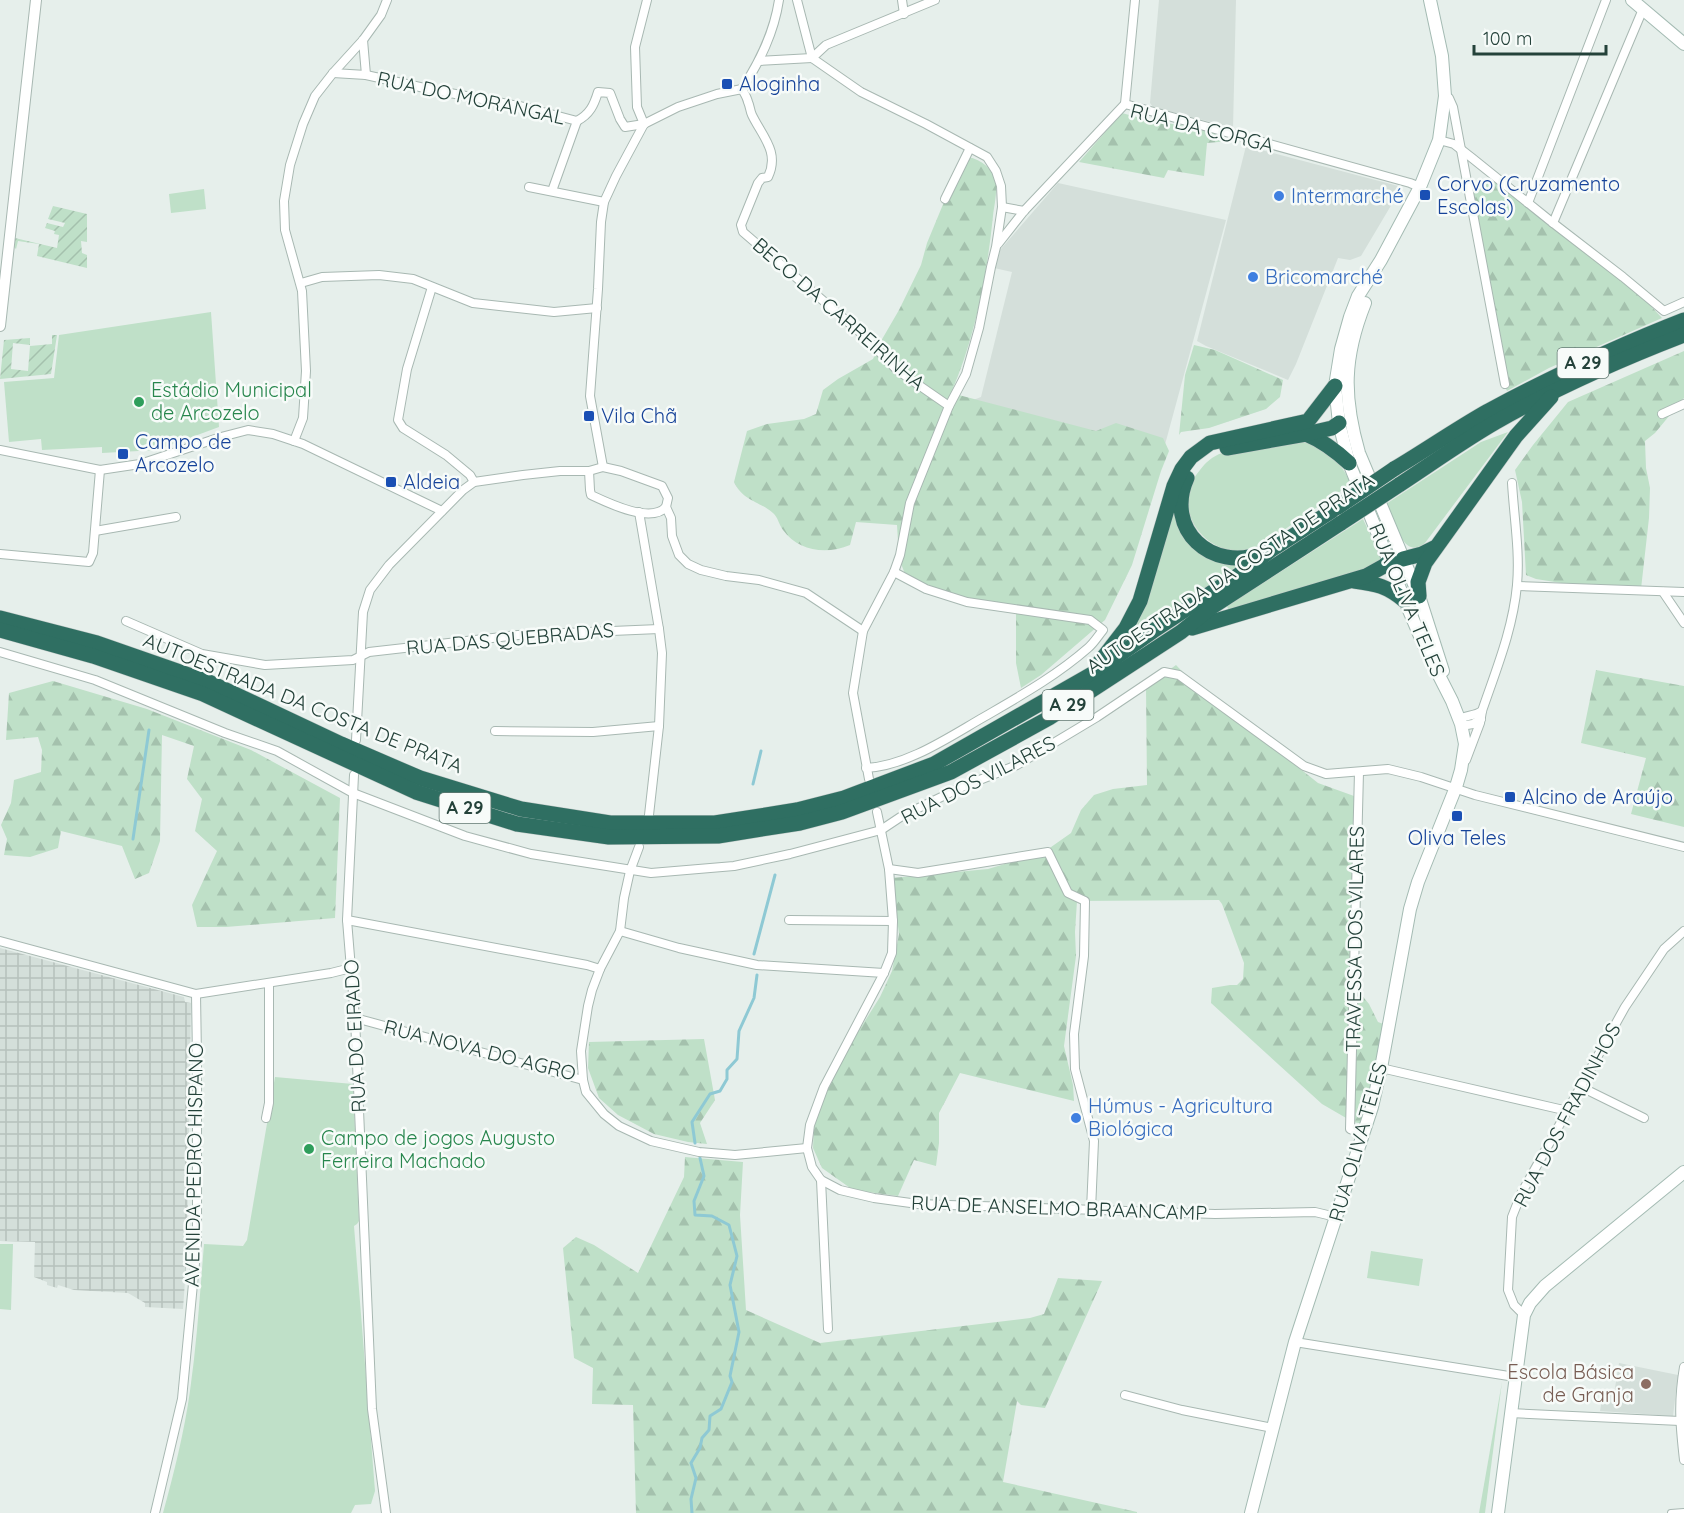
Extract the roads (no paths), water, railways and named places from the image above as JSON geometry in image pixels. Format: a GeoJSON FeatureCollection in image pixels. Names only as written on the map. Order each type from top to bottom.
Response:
{"type":"FeatureCollection","features":[{"type":"Feature","properties":{"kind":"highway","name":"AUTOESTRADA DA COSTA DE PRATA"},"geometry":{"type":"LineString","coordinates":[[0,618],[98,643],[208,682],[420,778],[521,809],[610,823],[715,823],[797,810],[844,798],[934,764],[1092,674],[1246,570],[1271,550],[1486,412],[1630,341],[1684,320]]}},
{"type":"Feature","properties":{"kind":"highway","name":"AUTOESTRADA DA COSTA DE PRATA"},"geometry":{"type":"LineString","coordinates":[[0,630],[93,656],[203,694],[416,792],[517,824],[609,837],[718,836],[800,823],[853,808],[951,772],[1049,718],[1181,632],[1212,607],[1493,424],[1561,387],[1684,335]]}},
{"type":"Feature","properties":{"kind":"highway"},"geometry":{"type":"LineString","coordinates":[[1271,550],[1254,557],[1237,559],[1218,556],[1203,549],[1192,537],[1184,522],[1181,505],[1182,490],[1189,474],[1203,459],[1217,450],[1307,427],[1335,386]]}},
{"type":"Feature","properties":{"kind":"highway"},"geometry":{"type":"LineString","coordinates":[[1351,580],[1379,584],[1395,593],[1412,598],[1425,563],[1436,547],[1516,436],[1561,387]]}},
{"type":"Feature","properties":{"kind":"highway"},"geometry":{"type":"LineString","coordinates":[[1092,674],[1126,628],[1140,601],[1174,486],[1191,457],[1210,443],[1307,427],[1332,428],[1339,423]]}},
{"type":"Feature","properties":{"kind":"highway"},"geometry":{"type":"LineString","coordinates":[[1307,427],[1319,440],[1349,463]]}},
{"type":"Feature","properties":{"kind":"highway"},"geometry":{"type":"LineString","coordinates":[[1181,632],[1227,616],[1366,576],[1395,558],[1422,554],[1436,547]]}},
{"type":"Feature","properties":{"kind":"main road","name":"RUA OLIVA TELES"},"geometry":{"type":"LineString","coordinates":[[1251,1513],[1295,1342],[1364,1134],[1381,1068],[1405,934],[1418,882],[1456,788],[1465,744],[1452,701],[1425,648],[1412,598],[1395,558],[1381,539],[1349,463],[1339,423],[1335,386],[1341,349],[1358,296],[1381,260],[1420,187],[1439,140],[1445,96],[1442,56],[1430,0]]}},
{"type":"Feature","properties":{"kind":"main road"},"geometry":{"type":"LineString","coordinates":[[1632,0],[1684,44]]}},
{"type":"Feature","properties":{"kind":"main road","name":"RUA OLIVA TELES"},"geometry":{"type":"LineString","coordinates":[[1381,260],[1351,342],[1347,374],[1349,408],[1354,434],[1359,453],[1393,533],[1395,558]]}},
{"type":"Feature","properties":{"kind":"main road"},"geometry":{"type":"LineString","coordinates":[[1349,408],[1339,423],[1354,434]]}},
{"type":"Feature","properties":{"kind":"main road"},"geometry":{"type":"LineString","coordinates":[[1497,1513],[1524,1315],[1530,1303],[1545,1286],[1684,1172]]}},
{"type":"Feature","properties":{"kind":"street"},"geometry":{"type":"LineString","coordinates":[[0,326],[36,0]]}},
{"type":"Feature","properties":{"kind":"street"},"geometry":{"type":"LineString","coordinates":[[294,441],[303,418],[306,371],[301,283],[285,230],[284,201],[290,165],[315,96],[363,40],[381,15],[387,0]]}},
{"type":"Feature","properties":{"kind":"street"},"geometry":{"type":"LineString","coordinates":[[644,124],[637,107],[635,47],[646,0]]}},
{"type":"Feature","properties":{"kind":"street"},"geometry":{"type":"LineString","coordinates":[[603,466],[590,396],[604,202],[644,124],[678,107],[742,88],[759,61],[777,14],[779,0]]}},
{"type":"Feature","properties":{"kind":"street"},"geometry":{"type":"LineString","coordinates":[[797,0],[812,58]]}},
{"type":"Feature","properties":{"kind":"street"},"geometry":{"type":"LineString","coordinates":[[902,0],[904,14]]}},
{"type":"Feature","properties":{"kind":"street"},"geometry":{"type":"LineString","coordinates":[[812,58],[826,45],[935,0]]}},
{"type":"Feature","properties":{"kind":"street"},"geometry":{"type":"LineString","coordinates":[[1125,104],[1136,0]]}},
{"type":"Feature","properties":{"kind":"street"},"geometry":{"type":"LineString","coordinates":[[1528,203],[1606,0]]}},
{"type":"Feature","properties":{"kind":"street"},"geometry":{"type":"LineString","coordinates":[[1553,223],[1643,9]]}},
{"type":"Feature","properties":{"kind":"street","name":"RUA DO MORANGAL"},"geometry":{"type":"LineString","coordinates":[[363,40],[366,75]]}},
{"type":"Feature","properties":{"kind":"street"},"geometry":{"type":"LineString","coordinates":[[759,61],[812,58],[861,92],[926,124],[987,158],[996,171],[1001,186],[1002,207],[996,247],[979,328],[966,374],[949,406],[910,503],[900,555],[894,572],[863,631],[853,693],[869,779]]}},
{"type":"Feature","properties":{"kind":"street","name":"RUA DO MORANGAL"},"geometry":{"type":"LineString","coordinates":[[333,73],[366,75],[524,107],[577,121],[585,117],[594,105],[598,92],[603,91],[610,93],[625,127],[644,124]]}},
{"type":"Feature","properties":{"kind":"street","name":"BECO DA CARREIRINHA"},"geometry":{"type":"LineString","coordinates":[[742,88],[752,115],[769,145],[771,160],[771,171],[768,177],[762,178],[758,183],[741,225],[743,232],[862,334],[897,370],[949,406]]}},
{"type":"Feature","properties":{"kind":"street","name":"RUA OLIVA TELES"},"geometry":{"type":"LineString","coordinates":[[1445,96],[1449,98],[1453,107],[1505,384]]}},
{"type":"Feature","properties":{"kind":"street","name":"RUA DA CORGA"},"geometry":{"type":"LineString","coordinates":[[996,247],[1024,211],[1125,104],[1420,187]]}},
{"type":"Feature","properties":{"kind":"street"},"geometry":{"type":"LineString","coordinates":[[552,191],[577,121]]}},
{"type":"Feature","properties":{"kind":"street"},"geometry":{"type":"LineString","coordinates":[[1439,140],[1454,144],[1664,312],[1684,303]]}},
{"type":"Feature","properties":{"kind":"street"},"geometry":{"type":"LineString","coordinates":[[945,199],[970,148]]}},
{"type":"Feature","properties":{"kind":"street"},"geometry":{"type":"LineString","coordinates":[[529,187],[604,202]]}},
{"type":"Feature","properties":{"kind":"street"},"geometry":{"type":"LineString","coordinates":[[1002,207],[1024,211]]}},
{"type":"Feature","properties":{"kind":"street"},"geometry":{"type":"LineString","coordinates":[[301,283],[322,277],[379,275],[412,279],[473,303],[554,312],[597,308]]}},
{"type":"Feature","properties":{"kind":"street"},"geometry":{"type":"LineString","coordinates":[[432,287],[407,369],[398,420],[403,428],[446,455],[470,475],[474,482]]}},
{"type":"Feature","properties":{"kind":"street"},"geometry":{"type":"LineString","coordinates":[[1662,414],[1684,404]]}},
{"type":"Feature","properties":{"kind":"street"},"geometry":{"type":"LineString","coordinates":[[0,450],[100,470],[140,464],[248,430],[273,434],[294,441],[442,511]]}},
{"type":"Feature","properties":{"kind":"street"},"geometry":{"type":"LineString","coordinates":[[356,740],[363,612],[370,590],[388,565],[463,490],[474,482],[560,471],[589,471],[603,466],[662,486],[668,498],[666,507],[662,511],[650,514],[624,508],[591,495],[589,471]]}},
{"type":"Feature","properties":{"kind":"street"},"geometry":{"type":"LineString","coordinates":[[0,554],[89,562],[93,554],[100,470]]}},
{"type":"Feature","properties":{"kind":"street","name":"RUA OLIVA TELES"},"geometry":{"type":"LineString","coordinates":[[1461,770],[1472,748],[1509,631],[1517,586],[1512,483]]}},
{"type":"Feature","properties":{"kind":"street"},"geometry":{"type":"LineString","coordinates":[[666,507],[671,518],[672,537],[680,555],[688,564],[701,570],[759,580],[806,593],[863,631]]}},
{"type":"Feature","properties":{"kind":"street"},"geometry":{"type":"LineString","coordinates":[[639,512],[662,653],[659,726],[649,815]]}},
{"type":"Feature","properties":{"kind":"street"},"geometry":{"type":"LineString","coordinates":[[95,531],[176,517]]}},
{"type":"Feature","properties":{"kind":"street"},"geometry":{"type":"LineString","coordinates":[[866,768],[899,762],[941,741],[1044,682],[1090,647],[1103,630],[1090,620],[967,603],[926,589],[894,572]]}},
{"type":"Feature","properties":{"kind":"street"},"geometry":{"type":"LineString","coordinates":[[1517,586],[1684,592]]}},
{"type":"Feature","properties":{"kind":"street"},"geometry":{"type":"LineString","coordinates":[[1663,592],[1684,623]]}},
{"type":"Feature","properties":{"kind":"street","name":"RUA DAS QUEBRADAS"},"geometry":{"type":"LineString","coordinates":[[126,621],[202,654],[265,665],[353,660],[369,652],[518,635],[659,629]]}},
{"type":"Feature","properties":{"kind":"street","name":"RUA DOS VILARES"},"geometry":{"type":"LineString","coordinates":[[0,652],[95,680],[225,733],[277,751],[353,793],[465,836],[531,854],[630,871],[651,873],[734,866],[881,830],[902,816],[1017,765],[1097,717],[1164,672],[1179,675],[1304,766],[1326,774],[1388,769],[1475,795],[1684,848]]}},
{"type":"Feature","properties":{"kind":"street"},"geometry":{"type":"LineString","coordinates":[[1460,722],[1473,724],[1482,715]]}},
{"type":"Feature","properties":{"kind":"street"},"geometry":{"type":"LineString","coordinates":[[495,731],[593,732],[659,726]]}},
{"type":"Feature","properties":{"kind":"street","name":"TRAVESSA DOS VILARES"},"geometry":{"type":"LineString","coordinates":[[1359,772],[1350,1129],[1364,1134]]}},
{"type":"Feature","properties":{"kind":"street","name":"RUA DO EIRADO"},"geometry":{"type":"LineString","coordinates":[[354,775],[347,921],[355,1018],[372,1409],[386,1513]]}},
{"type":"Feature","properties":{"kind":"street"},"geometry":{"type":"LineString","coordinates":[[828,1329],[821,1180],[812,1167],[807,1148],[810,1125],[824,1087],[884,973],[892,953],[893,921],[889,869],[877,812]]}},
{"type":"Feature","properties":{"kind":"street","name":"RUA NOVA DO AGRO"},"geometry":{"type":"LineString","coordinates":[[355,1018],[583,1080],[581,1051],[588,1006],[600,969],[620,931],[630,871],[639,847]]}},
{"type":"Feature","properties":{"kind":"street"},"geometry":{"type":"LineString","coordinates":[[889,869],[918,873],[1048,852],[1068,893],[1085,901],[1084,956],[1074,1034],[1076,1068],[1094,1141],[1092,1210]]}},
{"type":"Feature","properties":{"kind":"street"},"geometry":{"type":"LineString","coordinates":[[789,920],[893,921]]}},
{"type":"Feature","properties":{"kind":"street"},"geometry":{"type":"LineString","coordinates":[[347,921],[600,969]]}},
{"type":"Feature","properties":{"kind":"street"},"geometry":{"type":"LineString","coordinates":[[620,931],[679,948],[756,965],[884,973]]}},
{"type":"Feature","properties":{"kind":"street","name":"RUA DOS FRADINHOS"},"geometry":{"type":"LineString","coordinates":[[1524,1315],[1514,1305],[1508,1290],[1512,1217],[1521,1194],[1625,1007],[1664,949],[1684,931]]}},
{"type":"Feature","properties":{"kind":"street"},"geometry":{"type":"LineString","coordinates":[[0,941],[196,994],[351,968]]}},
{"type":"Feature","properties":{"kind":"street"},"geometry":{"type":"LineString","coordinates":[[266,1118],[269,1103],[269,983]]}},
{"type":"Feature","properties":{"kind":"street","name":"AVENIDA PEDRO HISPANO"},"geometry":{"type":"LineString","coordinates":[[155,1513],[182,1399],[197,1242],[196,994]]}},
{"type":"Feature","properties":{"kind":"street"},"geometry":{"type":"LineString","coordinates":[[1381,1068],[1568,1111]]}},
{"type":"Feature","properties":{"kind":"street"},"geometry":{"type":"LineString","coordinates":[[583,1080],[586,1092],[604,1114],[619,1126],[651,1141],[699,1152],[735,1155],[807,1148]]}},
{"type":"Feature","properties":{"kind":"street"},"geometry":{"type":"LineString","coordinates":[[1581,1087],[1644,1118]]}},
{"type":"Feature","properties":{"kind":"street","name":"RUA DE ANSELMO BRAANCAMP"},"geometry":{"type":"LineString","coordinates":[[821,1180],[840,1190],[874,1198],[918,1204],[1215,1214],[1315,1212],[1336,1217]]}},
{"type":"Feature","properties":{"kind":"street"},"geometry":{"type":"LineString","coordinates":[[1295,1342],[1515,1377]]}},
{"type":"Feature","properties":{"kind":"street"},"geometry":{"type":"LineString","coordinates":[[1684,1367],[1680,1394],[1684,1460]]}},
{"type":"Feature","properties":{"kind":"street"},"geometry":{"type":"LineString","coordinates":[[1125,1395],[1182,1410],[1273,1428]]}},
{"type":"Feature","properties":{"kind":"street"},"geometry":{"type":"LineString","coordinates":[[1510,1413],[1680,1421]]}},
{"type":"Feature","properties":{"kind":"street"},"geometry":{"type":"LineString","coordinates":[[1671,1513],[1684,1512]]}},
{"type":"Feature","properties":{"kind":"waterway"},"geometry":{"type":"LineString","coordinates":[[133,839],[149,730]]}},
{"type":"Feature","properties":{"kind":"waterway"},"geometry":{"type":"LineString","coordinates":[[753,784],[761,751]]}},
{"type":"Feature","properties":{"kind":"waterway"},"geometry":{"type":"LineString","coordinates":[[754,954],[775,875]]}},
{"type":"Feature","properties":{"kind":"waterway"},"geometry":{"type":"LineString","coordinates":[[695,1143],[692,1122],[710,1094],[720,1091],[727,1079],[727,1070],[737,1059],[739,1031],[754,998],[757,975]]}},
{"type":"Feature","properties":{"kind":"waterway"},"geometry":{"type":"LineString","coordinates":[[692,1513],[691,1499],[696,1478],[691,1463],[700,1448],[702,1438],[709,1430],[710,1416],[721,1409],[732,1382],[730,1376],[739,1332],[730,1285],[737,1256],[729,1225],[712,1216],[695,1215],[694,1201],[704,1176],[700,1158]]}},
{"type":"Feature","properties":{"kind":"place","name":"Aloginha"},"geometry":{"type":"Point","coordinates":[727,84]}},
{"type":"Feature","properties":{"kind":"place","name":"Corvo (Cruzamento Escolas)"},"geometry":{"type":"Point","coordinates":[1425,195]}},
{"type":"Feature","properties":{"kind":"place","name":"Intermarché"},"geometry":{"type":"Point","coordinates":[1279,196]}},
{"type":"Feature","properties":{"kind":"place","name":"Bricomarché"},"geometry":{"type":"Point","coordinates":[1253,277]}},
{"type":"Feature","properties":{"kind":"place","name":"Estádio Municipal de Arcozelo"},"geometry":{"type":"Point","coordinates":[139,402]}},
{"type":"Feature","properties":{"kind":"place","name":"Vila Chã"},"geometry":{"type":"Point","coordinates":[589,416]}},
{"type":"Feature","properties":{"kind":"place","name":"Campo de Arcozelo"},"geometry":{"type":"Point","coordinates":[123,454]}},
{"type":"Feature","properties":{"kind":"place","name":"Aldeia"},"geometry":{"type":"Point","coordinates":[391,482]}},
{"type":"Feature","properties":{"kind":"place","name":"Alcino de Araújo"},"geometry":{"type":"Point","coordinates":[1510,797]}},
{"type":"Feature","properties":{"kind":"place","name":"Oliva Teles"},"geometry":{"type":"Point","coordinates":[1457,816]}},
{"type":"Feature","properties":{"kind":"place","name":"Húmus - Agricultura Biológica"},"geometry":{"type":"Point","coordinates":[1076,1118]}},
{"type":"Feature","properties":{"kind":"place","name":"Campo de jogos Augusto Ferreira Machado"},"geometry":{"type":"Point","coordinates":[309,1149]}},
{"type":"Feature","properties":{"kind":"place","name":"Escola Básica de Granja"},"geometry":{"type":"Point","coordinates":[1646,1384]}}]}
